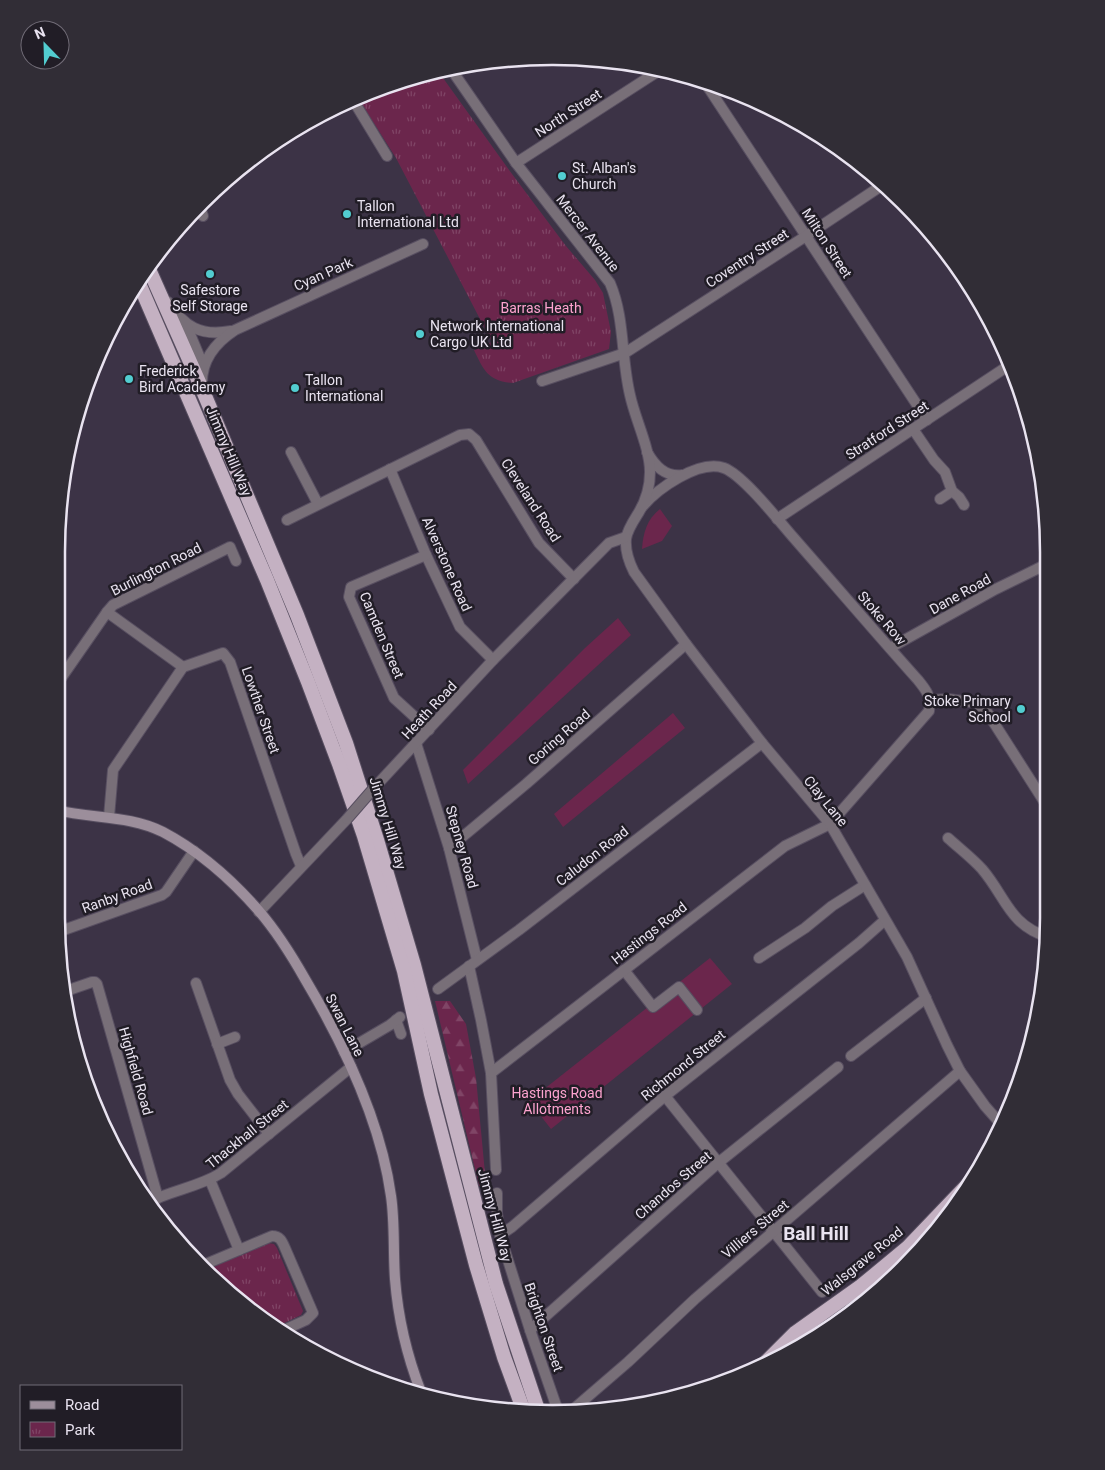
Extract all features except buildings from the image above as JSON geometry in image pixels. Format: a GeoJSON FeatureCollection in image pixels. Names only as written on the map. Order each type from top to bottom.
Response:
{"type":"FeatureCollection","features":[{"type":"Feature","properties":{"kind":"highway","name":"Jimmy Hill Way"},"geometry":{"type":"LineString","coordinates":[[152,276],[203,391],[296,615],[346,743],[414,965],[496,1284],[536,1404]]}},
{"type":"Feature","properties":{"kind":"highway","name":"Jimmy Hill Way"},"geometry":{"type":"LineString","coordinates":[[142,290],[267,580],[308,682],[364,836],[404,971],[431,1094],[476,1265],[504,1357],[522,1404]]}},
{"type":"Feature","properties":{"kind":"highway","name":"Walsgrave Road"},"geometry":{"type":"LineString","coordinates":[[779,1349],[795,1333],[861,1286],[923,1234]]}},
{"type":"Feature","properties":{"kind":"main road","name":"Swan Lane"},"geometry":{"type":"LineString","coordinates":[[65,812],[137,822],[172,837],[194,851],[236,888],[259,912],[295,962],[324,1013],[351,1067],[385,1162],[394,1216],[395,1279],[398,1310],[416,1385]]}},
{"type":"Feature","properties":{"kind":"street","name":"Mercer Avenue"},"geometry":{"type":"LineString","coordinates":[[455,75],[516,163],[610,283],[617,304],[633,411],[645,448]]}},
{"type":"Feature","properties":{"kind":"street","name":"North Street"},"geometry":{"type":"LineString","coordinates":[[516,163],[652,75]]}},
{"type":"Feature","properties":{"kind":"street","name":"Milton Street"},"geometry":{"type":"LineString","coordinates":[[711,92],[927,420]]}},
{"type":"Feature","properties":{"kind":"street"},"geometry":{"type":"LineString","coordinates":[[357,106],[387,156]]}},
{"type":"Feature","properties":{"kind":"street","name":"Coventry Street"},"geometry":{"type":"LineString","coordinates":[[542,381],[617,354],[625,353],[877,189]]}},
{"type":"Feature","properties":{"kind":"street","name":"Cyan Park"},"geometry":{"type":"LineString","coordinates":[[202,374],[206,361],[215,346],[235,330],[423,244]]}},
{"type":"Feature","properties":{"kind":"street","name":"Cyan Park"},"geometry":{"type":"LineString","coordinates":[[152,275],[173,310],[184,322],[194,328],[207,332],[235,330]]}},
{"type":"Feature","properties":{"kind":"street","name":"Cyan Park"},"geometry":{"type":"LineString","coordinates":[[184,322],[200,358],[203,391]]}},
{"type":"Feature","properties":{"kind":"street","name":"Stratford Street"},"geometry":{"type":"LineString","coordinates":[[777,518],[1004,369]]}},
{"type":"Feature","properties":{"kind":"street"},"geometry":{"type":"LineString","coordinates":[[913,429],[934,460],[945,472],[952,491],[964,505]]}},
{"type":"Feature","properties":{"kind":"street","name":"Cleveland Road"},"geometry":{"type":"LineString","coordinates":[[390,469],[460,435],[469,434],[476,440],[539,543],[574,579]]}},
{"type":"Feature","properties":{"kind":"street"},"geometry":{"type":"LineString","coordinates":[[645,448],[663,472],[674,476],[688,474]]}},
{"type":"Feature","properties":{"kind":"street"},"geometry":{"type":"LineString","coordinates":[[626,537],[647,494],[650,480],[650,466],[645,448]]}},
{"type":"Feature","properties":{"kind":"street"},"geometry":{"type":"LineString","coordinates":[[291,452],[318,504]]}},
{"type":"Feature","properties":{"kind":"street","name":"Stoke Row"},"geometry":{"type":"LineString","coordinates":[[688,474],[710,466],[724,468],[744,482],[925,688],[931,700]]}},
{"type":"Feature","properties":{"kind":"street"},"geometry":{"type":"LineString","coordinates":[[287,520],[390,469]]}},
{"type":"Feature","properties":{"kind":"street","name":"Alverstone Road"},"geometry":{"type":"LineString","coordinates":[[390,469],[426,554],[460,627],[493,660]]}},
{"type":"Feature","properties":{"kind":"street"},"geometry":{"type":"LineString","coordinates":[[640,510],[658,491],[688,474]]}},
{"type":"Feature","properties":{"kind":"street"},"geometry":{"type":"LineString","coordinates":[[940,499],[952,491]]}},
{"type":"Feature","properties":{"kind":"street","name":"Heath Road"},"geometry":{"type":"LineString","coordinates":[[259,912],[493,660],[609,543],[626,537]]}},
{"type":"Feature","properties":{"kind":"street","name":"Clay Lane"},"geometry":{"type":"LineString","coordinates":[[626,537],[626,550],[634,572],[686,644],[762,743],[830,824],[907,957],[960,1071],[985,1106],[997,1118]]}},
{"type":"Feature","properties":{"kind":"street","name":"Burlington Road"},"geometry":{"type":"LineString","coordinates":[[65,672],[113,605],[230,547],[236,561]]}},
{"type":"Feature","properties":{"kind":"street","name":"Camden Street"},"geometry":{"type":"LineString","coordinates":[[426,554],[351,587],[349,597],[394,698],[429,730]]}},
{"type":"Feature","properties":{"kind":"street","name":"Dane Road"},"geometry":{"type":"LineString","coordinates":[[890,648],[996,589],[1040,567]]}},
{"type":"Feature","properties":{"kind":"street"},"geometry":{"type":"LineString","coordinates":[[107,612],[183,667],[113,770],[108,817]]}},
{"type":"Feature","properties":{"kind":"street","name":"Goring Road"},"geometry":{"type":"LineString","coordinates":[[449,848],[686,644]]}},
{"type":"Feature","properties":{"kind":"street","name":"Lowther Street"},"geometry":{"type":"LineString","coordinates":[[183,667],[222,653],[230,662],[301,866]]}},
{"type":"Feature","properties":{"kind":"street"},"geometry":{"type":"LineString","coordinates":[[830,824],[924,719],[929,711],[931,700],[948,699],[977,703],[988,712],[1040,795]]}},
{"type":"Feature","properties":{"kind":"street","name":"Stepney Road"},"geometry":{"type":"LineString","coordinates":[[416,743],[449,848],[473,963]]}},
{"type":"Feature","properties":{"kind":"street","name":"Caludon Road"},"geometry":{"type":"LineString","coordinates":[[438,989],[519,930],[762,743]]}},
{"type":"Feature","properties":{"kind":"street","name":"Hastings Road"},"geometry":{"type":"LineString","coordinates":[[491,1073],[785,846],[830,824]]}},
{"type":"Feature","properties":{"kind":"street"},"geometry":{"type":"LineString","coordinates":[[948,838],[982,868],[1015,918],[1039,934]]}},
{"type":"Feature","properties":{"kind":"street","name":"Ranby Road"},"geometry":{"type":"LineString","coordinates":[[65,929],[166,892],[194,851]]}},
{"type":"Feature","properties":{"kind":"street"},"geometry":{"type":"LineString","coordinates":[[759,958],[865,885]]}},
{"type":"Feature","properties":{"kind":"street","name":"Richmond Street"},"geometry":{"type":"LineString","coordinates":[[500,1235],[512,1227],[665,1096],[859,943],[885,920]]}},
{"type":"Feature","properties":{"kind":"street"},"geometry":{"type":"LineString","coordinates":[[473,963],[491,1073],[496,1170]]}},
{"type":"Feature","properties":{"kind":"street"},"geometry":{"type":"LineString","coordinates":[[624,970],[653,1007],[679,987],[697,1010]]}},
{"type":"Feature","properties":{"kind":"street","name":"Highfield Road"},"geometry":{"type":"LineString","coordinates":[[70,990],[92,982],[97,984],[151,1194]]}},
{"type":"Feature","properties":{"kind":"street"},"geometry":{"type":"LineString","coordinates":[[196,984],[229,1078],[238,1094],[269,1134]]}},
{"type":"Feature","properties":{"kind":"street"},"geometry":{"type":"LineString","coordinates":[[851,1056],[926,998]]}},
{"type":"Feature","properties":{"kind":"street"},"geometry":{"type":"LineString","coordinates":[[344,1052],[398,1018],[401,1034]]}},
{"type":"Feature","properties":{"kind":"street"},"geometry":{"type":"LineString","coordinates":[[217,1044],[235,1037]]}},
{"type":"Feature","properties":{"kind":"street","name":"Thackhall Street"},"geometry":{"type":"LineString","coordinates":[[155,1199],[210,1180],[221,1174],[351,1067]]}},
{"type":"Feature","properties":{"kind":"street","name":"Chandos Street"},"geometry":{"type":"LineString","coordinates":[[530,1330],[718,1163],[838,1067]]}},
{"type":"Feature","properties":{"kind":"street","name":"Villiers Street"},"geometry":{"type":"LineString","coordinates":[[579,1404],[628,1362],[695,1299],[960,1071]]}},
{"type":"Feature","properties":{"kind":"street"},"geometry":{"type":"LineString","coordinates":[[665,1096],[822,1292]]}},
{"type":"Feature","properties":{"kind":"street"},"geometry":{"type":"LineString","coordinates":[[210,1180],[239,1250]]}},
{"type":"Feature","properties":{"kind":"street","name":"Brighton Street"},"geometry":{"type":"LineString","coordinates":[[497,1193],[500,1235],[556,1405]]}},
{"type":"Feature","properties":{"kind":"street"},"geometry":{"type":"LineString","coordinates":[[209,1263],[272,1236],[280,1238],[313,1314],[306,1320],[289,1328]]}},
{"type":"Feature","properties":{"kind":"green space","name":"Barras Heath"},"geometry":{"type":"Polygon","coordinates":[[[443,78],[512,174],[566,246],[595,280],[603,293],[611,332],[609,349],[513,383],[498,380],[488,374],[474,350],[492,342],[396,158],[362,104],[396,91],[443,78]]]}},
{"type":"Feature","properties":{"kind":"green space"},"geometry":{"type":"Polygon","coordinates":[[[660,509],[672,526],[662,541],[642,549],[646,527],[660,509]]]}},
{"type":"Feature","properties":{"kind":"green space"},"geometry":{"type":"Polygon","coordinates":[[[618,618],[631,635],[468,784],[463,770],[585,648],[618,618]]]}},
{"type":"Feature","properties":{"kind":"green space"},"geometry":{"type":"Polygon","coordinates":[[[673,713],[685,728],[563,827],[554,814],[673,713]]]}},
{"type":"Feature","properties":{"kind":"green space","name":"Hastings Road Allotments"},"geometry":{"type":"Polygon","coordinates":[[[710,958],[732,984],[551,1129],[529,1101],[710,958]]]}},
{"type":"Feature","properties":{"kind":"green space"},"geometry":{"type":"Polygon","coordinates":[[[435,1001],[450,1001],[466,1024],[476,1078],[486,1184],[479,1186],[435,1001]]]}},
{"type":"Feature","properties":{"kind":"green space"},"geometry":{"type":"Polygon","coordinates":[[[268,1243],[274,1244],[303,1311],[301,1315],[283,1324],[231,1284],[213,1266],[268,1243]]]}},
{"type":"Feature","properties":{"kind":"place","name":"St. Alban's Church"},"geometry":{"type":"Point","coordinates":[562,176]}},
{"type":"Feature","properties":{"kind":"place","name":"Tallon International Ltd"},"geometry":{"type":"Point","coordinates":[347,214]}},
{"type":"Feature","properties":{"kind":"place","name":"Safestore Self Storage"},"geometry":{"type":"Point","coordinates":[210,274]}},
{"type":"Feature","properties":{"kind":"place","name":"Network International Cargo UK Ltd"},"geometry":{"type":"Point","coordinates":[420,334]}},
{"type":"Feature","properties":{"kind":"place","name":"Frederick Bird Academy"},"geometry":{"type":"Point","coordinates":[129,379]}},
{"type":"Feature","properties":{"kind":"place","name":"Tallon International"},"geometry":{"type":"Point","coordinates":[295,388]}},
{"type":"Feature","properties":{"kind":"place","name":"Stoke Primary School"},"geometry":{"type":"Point","coordinates":[1021,709]}},
{"type":"Feature","properties":{"kind":"district","name":"Ball Hill"},"geometry":{"type":"Point","coordinates":[816,1233]}}]}
